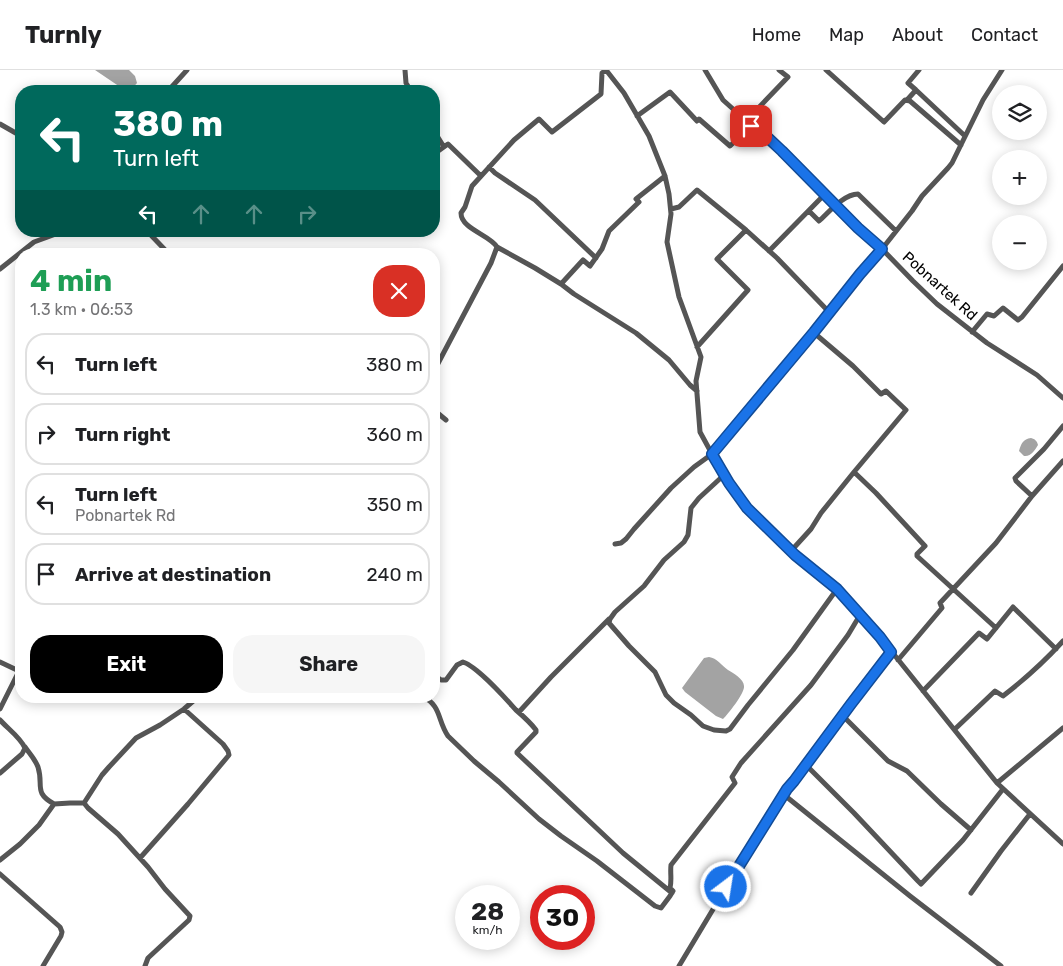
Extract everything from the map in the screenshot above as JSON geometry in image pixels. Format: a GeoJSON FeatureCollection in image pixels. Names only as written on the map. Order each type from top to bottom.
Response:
{"type":"FeatureCollection","features":[{"type":"Feature","properties":{"kind":"street"},"geometry":{"type":"LineString","coordinates":[[173,85],[187,70]]}},
{"type":"Feature","properties":{"kind":"street"},"geometry":{"type":"LineString","coordinates":[[405,70],[407,85]]}},
{"type":"Feature","properties":{"kind":"street"},"geometry":{"type":"LineString","coordinates":[[697,391],[669,360],[636,333],[561,284],[497,247],[496,244],[465,222],[460,215],[465,207],[472,186],[514,140],[539,119],[552,132],[601,94],[602,73],[606,70],[624,93],[649,136],[665,176],[670,194],[671,209],[666,242],[679,297],[701,357],[696,380],[697,391],[700,432],[724,475],[747,508],[791,551],[837,589],[880,637],[997,783],[1063,844]]}},
{"type":"Feature","properties":{"kind":"street","name":"Pobnartek Rd"},"geometry":{"type":"LineString","coordinates":[[705,70],[723,100],[782,151],[835,206],[882,249],[937,304],[972,332],[1037,375],[1063,398]]}},
{"type":"Feature","properties":{"kind":"street"},"geometry":{"type":"LineString","coordinates":[[746,121],[788,78],[779,70]]}},
{"type":"Feature","properties":{"kind":"street"},"geometry":{"type":"LineString","coordinates":[[826,70],[884,122],[916,90]]}},
{"type":"Feature","properties":{"kind":"street"},"geometry":{"type":"LineString","coordinates":[[919,70],[908,83],[965,136]]}},
{"type":"Feature","properties":{"kind":"street"},"geometry":{"type":"LineString","coordinates":[[615,544],[626,539],[671,488],[712,454],[896,232],[922,196],[948,168],[983,100],[1002,70]]}},
{"type":"Feature","properties":{"kind":"street"},"geometry":{"type":"LineString","coordinates":[[637,116],[670,92],[697,121],[699,119],[730,146],[751,126]]}},
{"type":"Feature","properties":{"kind":"street"},"geometry":{"type":"LineString","coordinates":[[907,100],[960,145]]}},
{"type":"Feature","properties":{"kind":"street"},"geometry":{"type":"LineString","coordinates":[[0,124],[15,133]]}},
{"type":"Feature","properties":{"kind":"street"},"geometry":{"type":"LineString","coordinates":[[440,141],[444,147]]}},
{"type":"Feature","properties":{"kind":"street"},"geometry":{"type":"LineString","coordinates":[[440,150],[448,144],[481,176]]}},
{"type":"Feature","properties":{"kind":"street"},"geometry":{"type":"LineString","coordinates":[[489,167],[535,200],[596,258]]}},
{"type":"Feature","properties":{"kind":"street"},"geometry":{"type":"LineString","coordinates":[[561,284],[583,260],[590,266],[602,249],[609,231],[639,202],[636,199],[665,176]]}},
{"type":"Feature","properties":{"kind":"street"},"geometry":{"type":"LineString","coordinates":[[671,209],[679,207],[698,190],[769,251],[829,312]]}},
{"type":"Feature","properties":{"kind":"street"},"geometry":{"type":"LineString","coordinates":[[809,210],[819,221],[850,195],[858,194],[896,232]]}},
{"type":"Feature","properties":{"kind":"street"},"geometry":{"type":"LineString","coordinates":[[769,251],[824,195]]}},
{"type":"Feature","properties":{"kind":"street"},"geometry":{"type":"LineString","coordinates":[[697,347],[748,290],[717,259],[746,230]]}},
{"type":"Feature","properties":{"kind":"street"},"geometry":{"type":"LineString","coordinates":[[26,248],[34,242],[48,237]]}},
{"type":"Feature","properties":{"kind":"street"},"geometry":{"type":"LineString","coordinates":[[153,237],[163,248]]}},
{"type":"Feature","properties":{"kind":"street"},"geometry":{"type":"LineString","coordinates":[[440,360],[491,263],[497,247]]}},
{"type":"Feature","properties":{"kind":"street"},"geometry":{"type":"LineString","coordinates":[[0,269],[15,257]]}},
{"type":"Feature","properties":{"kind":"street"},"geometry":{"type":"LineString","coordinates":[[972,332],[986,314],[994,316],[1003,308],[1018,320],[1063,266]]}},
{"type":"Feature","properties":{"kind":"street"},"geometry":{"type":"LineString","coordinates":[[791,551],[811,529],[821,513],[906,410],[886,391],[881,394],[853,366],[814,332]]}},
{"type":"Feature","properties":{"kind":"street"},"geometry":{"type":"LineString","coordinates":[[440,415],[446,420]]}},
{"type":"Feature","properties":{"kind":"street"},"geometry":{"type":"LineString","coordinates":[[1032,496],[1015,478],[1044,449],[1063,426]]}},
{"type":"Feature","properties":{"kind":"street"},"geometry":{"type":"LineString","coordinates":[[898,660],[942,608],[940,603],[996,543],[1032,496],[1063,461]]}},
{"type":"Feature","properties":{"kind":"street"},"geometry":{"type":"LineString","coordinates":[[854,472],[926,546],[917,556],[996,628]]}},
{"type":"Feature","properties":{"kind":"street"},"geometry":{"type":"LineString","coordinates":[[518,712],[615,612],[644,586],[664,560],[684,542],[688,535],[692,508],[699,498],[724,475]]}},
{"type":"Feature","properties":{"kind":"street"},"geometry":{"type":"LineString","coordinates":[[610,619],[609,624],[612,628],[655,672],[666,695],[674,703],[703,726],[714,730],[726,731],[730,729],[793,650],[837,589]]}},
{"type":"Feature","properties":{"kind":"street"},"geometry":{"type":"LineString","coordinates":[[923,690],[978,634],[980,633],[987,639],[1013,607],[1056,649]]}},
{"type":"Feature","properties":{"kind":"street"},"geometry":{"type":"LineString","coordinates":[[672,893],[673,891],[670,888],[672,883],[671,865],[735,783],[732,777],[741,763],[811,685],[860,615]]}},
{"type":"Feature","properties":{"kind":"street"},"geometry":{"type":"LineString","coordinates":[[955,729],[995,691],[1003,696],[1031,673],[1063,641]]}},
{"type":"Feature","properties":{"kind":"street"},"geometry":{"type":"LineString","coordinates":[[679,966],[783,794],[891,652]]}},
{"type":"Feature","properties":{"kind":"street"},"geometry":{"type":"LineString","coordinates":[[0,662],[15,667]]}},
{"type":"Feature","properties":{"kind":"street"},"geometry":{"type":"LineString","coordinates":[[440,679],[446,680],[457,665],[463,662],[494,686],[536,731],[517,754],[623,853],[672,893]]}},
{"type":"Feature","properties":{"kind":"street"},"geometry":{"type":"LineString","coordinates":[[0,709],[15,679]]}},
{"type":"Feature","properties":{"kind":"street"},"geometry":{"type":"LineString","coordinates":[[84,803],[109,766],[136,738],[191,703]]}},
{"type":"Feature","properties":{"kind":"street"},"geometry":{"type":"LineString","coordinates":[[431,703],[437,710],[444,731],[451,739],[539,819],[658,908],[663,907],[672,893]]}},
{"type":"Feature","properties":{"kind":"street"},"geometry":{"type":"LineString","coordinates":[[140,858],[229,755],[223,744],[184,709]]}},
{"type":"Feature","properties":{"kind":"street"},"geometry":{"type":"LineString","coordinates":[[842,715],[888,761],[906,771],[971,830]]}},
{"type":"Feature","properties":{"kind":"street"},"geometry":{"type":"LineString","coordinates":[[0,720],[33,757],[38,767],[40,793],[44,798],[54,804],[84,803]]}},
{"type":"Feature","properties":{"kind":"street"},"geometry":{"type":"LineString","coordinates":[[997,783],[1063,728]]}},
{"type":"Feature","properties":{"kind":"street"},"geometry":{"type":"LineString","coordinates":[[0,773],[23,752],[24,746]]}},
{"type":"Feature","properties":{"kind":"street"},"geometry":{"type":"LineString","coordinates":[[806,765],[920,883],[924,882],[971,830],[1003,788]]}},
{"type":"Feature","properties":{"kind":"street"},"geometry":{"type":"LineString","coordinates":[[783,794],[1001,966]]}},
{"type":"Feature","properties":{"kind":"street"},"geometry":{"type":"LineString","coordinates":[[84,803],[118,834],[190,918],[148,958],[145,966]]}},
{"type":"Feature","properties":{"kind":"street"},"geometry":{"type":"LineString","coordinates":[[0,860],[27,838],[54,804]]}},
{"type":"Feature","properties":{"kind":"street"},"geometry":{"type":"LineString","coordinates":[[971,893],[1030,814]]}},
{"type":"Feature","properties":{"kind":"street"},"geometry":{"type":"LineString","coordinates":[[0,874],[60,927],[61,936],[43,966]]}},
{"type":"Feature","properties":{"kind":"shaded area"},"geometry":{"type":"Polygon","coordinates":[[[95,70],[129,70],[135,76],[137,83],[135,85],[117,85],[95,70]]]}},
{"type":"Feature","properties":{"kind":"shaded area"},"geometry":{"type":"Polygon","coordinates":[[[1031,438],[1036,440],[1038,445],[1031,454],[1024,456],[1019,451],[1024,441],[1031,438]]]}},
{"type":"Feature","properties":{"kind":"shaded area"},"geometry":{"type":"Polygon","coordinates":[[[709,657],[717,660],[744,683],[744,689],[739,698],[723,719],[716,716],[682,688],[704,658],[709,657]]]}},
{"type":"Feature","properties":{"kind":"route"},"geometry":{"type":"LineString","coordinates":[[726,887],[787,789],[891,652],[837,589],[795,555],[747,508],[729,483],[712,454],[882,249],[824,195],[765,135],[751,126]]}}]}
